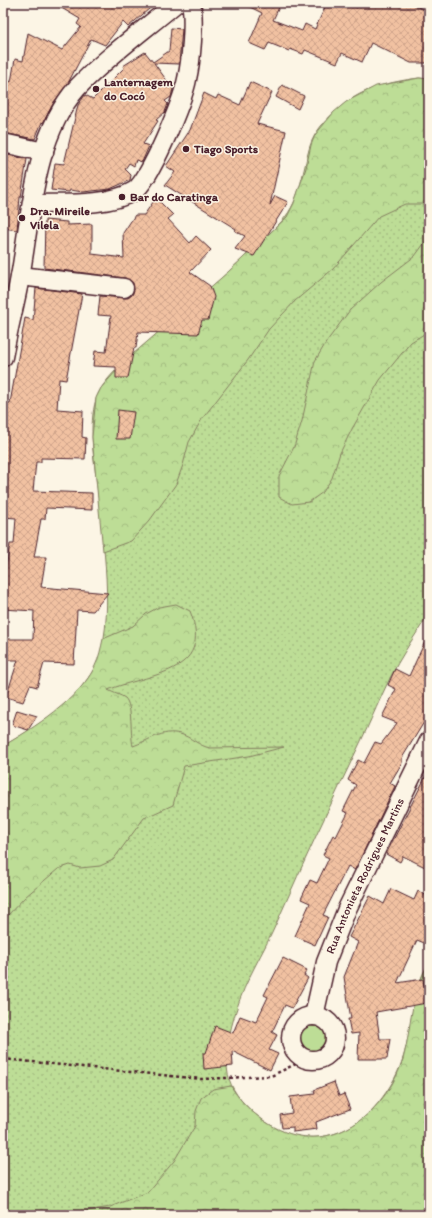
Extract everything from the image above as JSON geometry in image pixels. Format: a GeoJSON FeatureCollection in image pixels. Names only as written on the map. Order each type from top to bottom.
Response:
{"type":"FeatureCollection","features":[{"type":"Feature","properties":{"kind":"street"},"geometry":{"type":"LineString","coordinates":[[3,354],[20,276],[32,204],[44,152],[53,125],[77,89],[92,74],[176,3]]}},
{"type":"Feature","properties":{"kind":"street"},"geometry":{"type":"LineString","coordinates":[[32,204],[97,201],[122,197],[135,190],[143,182],[154,161],[185,89],[191,43],[191,3]]}},
{"type":"Feature","properties":{"kind":"street"},"geometry":{"type":"LineString","coordinates":[[3,143],[44,152]]}},
{"type":"Feature","properties":{"kind":"street"},"geometry":{"type":"LineString","coordinates":[[20,276],[124,288]]}},
{"type":"Feature","properties":{"kind":"street","name":"Rua Antonieta Rodrigues Martins"},"geometry":{"type":"LineString","coordinates":[[314,1016],[326,962],[347,910],[429,741]]}},
{"type":"Feature","properties":{"kind":"street"},"geometry":{"type":"LineString","coordinates":[[314,1016],[328,1023],[334,1033],[335,1040],[330,1051],[325,1057],[316,1060],[306,1060],[293,1050],[291,1034],[299,1021],[314,1016]]}},
{"type":"Feature","properties":{"kind":"path"},"geometry":{"type":"LineString","coordinates":[[3,1059],[201,1079],[271,1076],[306,1060]]}},
{"type":"Feature","properties":{"kind":"green space"},"geometry":{"type":"Polygon","coordinates":[[[419,78],[429,79],[429,613],[398,663],[387,685],[272,933],[244,988],[228,1042],[227,1066],[231,1084],[237,1094],[254,1113],[276,1128],[297,1136],[309,1137],[320,1137],[342,1131],[362,1119],[371,1111],[383,1097],[395,1077],[406,1049],[418,986],[429,963],[429,1215],[3,1215],[3,746],[42,722],[66,702],[87,680],[95,667],[102,649],[107,604],[102,528],[92,442],[92,420],[96,399],[107,380],[126,360],[165,328],[236,264],[285,217],[296,198],[312,141],[320,127],[328,118],[345,103],[364,92],[385,84],[419,78]]]}},
{"type":"Feature","properties":{"kind":"green space"},"geometry":{"type":"Polygon","coordinates":[[[419,78],[429,79],[429,211],[426,204],[405,204],[379,216],[333,269],[295,301],[269,329],[248,360],[202,419],[189,442],[176,484],[150,520],[131,541],[103,551],[92,437],[96,398],[101,388],[125,361],[228,272],[287,217],[294,203],[306,168],[311,145],[315,135],[334,112],[346,102],[376,86],[419,78]]]}},
{"type":"Feature","properties":{"kind":"green space"},"geometry":{"type":"Polygon","coordinates":[[[429,237],[429,331],[411,342],[380,380],[352,429],[340,453],[332,478],[323,492],[309,502],[292,504],[279,497],[279,476],[294,447],[302,421],[315,361],[327,341],[350,310],[381,282],[415,256],[429,237]]]}},
{"type":"Feature","properties":{"kind":"green space"},"geometry":{"type":"Polygon","coordinates":[[[176,604],[190,611],[195,632],[193,648],[186,660],[173,668],[158,674],[108,690],[125,698],[128,702],[133,746],[162,734],[174,733],[184,735],[210,748],[284,747],[249,756],[184,766],[173,805],[144,818],[113,860],[100,866],[80,868],[70,865],[58,869],[25,897],[3,922],[3,746],[55,712],[79,690],[95,666],[103,639],[133,626],[146,614],[159,607],[176,604]]]}},
{"type":"Feature","properties":{"kind":"green space"},"geometry":{"type":"Polygon","coordinates":[[[429,963],[429,1205],[416,1214],[63,1215],[110,1207],[148,1192],[174,1161],[195,1126],[196,1111],[201,1098],[213,1089],[231,1086],[243,1103],[251,1111],[280,1130],[290,1134],[317,1137],[334,1134],[350,1127],[377,1105],[397,1075],[406,1047],[412,1010],[418,986],[429,963]]]}},
{"type":"Feature","properties":{"kind":"green space"},"geometry":{"type":"Polygon","coordinates":[[[312,1020],[325,1025],[330,1038],[325,1051],[312,1056],[299,1051],[294,1038],[299,1025],[312,1020]]]}},
{"type":"Feature","properties":{"kind":"building"},"geometry":{"type":"Polygon","coordinates":[[[53,3],[156,3],[128,27],[123,22],[105,45],[91,39],[67,85],[54,102],[43,123],[42,122],[35,139],[3,133],[3,76],[11,82],[15,59],[23,61],[28,33],[62,50],[81,27],[77,24],[80,19],[53,3]]]}},
{"type":"Feature","properties":{"kind":"building"},"geometry":{"type":"Polygon","coordinates":[[[242,3],[281,3],[273,20],[302,31],[305,24],[315,29],[327,3],[346,3],[357,8],[359,3],[409,3],[429,12],[429,63],[411,63],[371,43],[362,62],[342,53],[337,63],[305,50],[303,54],[290,49],[289,51],[269,43],[265,50],[249,43],[262,13],[242,3]]]}},
{"type":"Feature","properties":{"kind":"building"},"geometry":{"type":"Polygon","coordinates":[[[171,28],[182,29],[179,64],[154,63],[173,89],[171,97],[165,101],[168,104],[165,112],[156,120],[158,121],[143,144],[149,146],[142,162],[136,160],[134,166],[129,163],[125,169],[131,175],[130,180],[110,189],[83,192],[51,190],[55,163],[64,164],[78,105],[85,95],[93,99],[124,68],[123,66],[145,52],[153,62],[169,51],[171,28]]]}},
{"type":"Feature","properties":{"kind":"building"},"geometry":{"type":"Polygon","coordinates":[[[250,82],[272,92],[257,124],[286,131],[270,205],[275,196],[288,202],[254,256],[235,249],[245,236],[165,185],[175,172],[166,166],[190,130],[204,93],[216,99],[218,95],[240,105],[250,82]]]}},
{"type":"Feature","properties":{"kind":"building"},"geometry":{"type":"Polygon","coordinates":[[[282,85],[304,96],[298,109],[276,97],[282,85]]]}},
{"type":"Feature","properties":{"kind":"building"},"geometry":{"type":"Polygon","coordinates":[[[3,154],[27,159],[20,197],[17,230],[3,228],[3,154]]]}},
{"type":"Feature","properties":{"kind":"building"},"geometry":{"type":"Polygon","coordinates":[[[156,198],[173,215],[168,219],[190,243],[196,236],[211,250],[190,272],[210,286],[214,297],[208,320],[202,320],[198,334],[138,332],[136,348],[134,348],[128,378],[116,378],[116,367],[93,366],[95,351],[106,352],[111,316],[98,315],[100,296],[128,298],[132,295],[134,290],[133,283],[125,278],[44,268],[45,220],[67,222],[67,225],[92,224],[92,254],[124,258],[123,233],[135,215],[144,215],[156,198]]]}},
{"type":"Feature","properties":{"kind":"building"},"geometry":{"type":"Polygon","coordinates":[[[36,288],[82,294],[66,380],[59,379],[57,409],[83,411],[82,437],[86,438],[85,459],[41,458],[41,462],[36,462],[33,491],[92,493],[92,510],[46,508],[45,519],[41,519],[34,557],[46,557],[41,587],[108,593],[93,611],[77,610],[74,664],[44,663],[37,687],[30,685],[23,702],[6,697],[18,660],[3,660],[3,639],[33,639],[34,611],[3,609],[3,585],[10,544],[14,544],[16,518],[3,517],[3,428],[6,403],[10,403],[25,318],[33,320],[36,288]]]}},
{"type":"Feature","properties":{"kind":"building"},"geometry":{"type":"Polygon","coordinates":[[[118,410],[134,412],[130,439],[116,439],[118,410]]]}},
{"type":"Feature","properties":{"kind":"building"},"geometry":{"type":"Polygon","coordinates":[[[429,633],[429,714],[402,758],[402,763],[390,783],[395,786],[355,870],[348,866],[323,915],[328,917],[315,945],[295,936],[310,903],[301,899],[310,880],[317,883],[329,858],[323,855],[333,835],[336,837],[348,813],[343,811],[356,785],[348,780],[358,760],[364,763],[375,742],[381,744],[397,723],[382,717],[396,689],[388,685],[395,669],[409,676],[429,633]]]}},
{"type":"Feature","properties":{"kind":"building"},"geometry":{"type":"Polygon","coordinates":[[[17,710],[37,716],[28,730],[12,725],[17,710]]]}},
{"type":"Feature","properties":{"kind":"building"},"geometry":{"type":"Polygon","coordinates":[[[429,770],[429,869],[403,856],[400,862],[386,854],[429,770]]]}},
{"type":"Feature","properties":{"kind":"building"},"geometry":{"type":"Polygon","coordinates":[[[391,889],[414,900],[418,891],[429,897],[429,945],[417,940],[397,983],[423,979],[427,1003],[376,1012],[380,1039],[390,1039],[387,1059],[358,1059],[359,1033],[351,1034],[348,1019],[351,1019],[344,977],[358,942],[349,937],[370,896],[384,904],[391,889]]]}},
{"type":"Feature","properties":{"kind":"building"},"geometry":{"type":"Polygon","coordinates":[[[283,958],[307,970],[304,975],[308,978],[292,1008],[285,1005],[272,1032],[277,1035],[269,1050],[278,1054],[270,1070],[232,1051],[233,1066],[204,1069],[203,1053],[206,1053],[215,1026],[233,1033],[240,1016],[256,1022],[268,997],[264,995],[283,958]]]}},
{"type":"Feature","properties":{"kind":"building"},"geometry":{"type":"Polygon","coordinates":[[[334,1082],[339,1096],[344,1094],[350,1109],[316,1122],[317,1129],[293,1132],[293,1127],[282,1128],[280,1115],[292,1113],[290,1097],[315,1094],[314,1090],[334,1082]]]}},
{"type":"Feature","properties":{"kind":"place","name":"Lanternagem do Cocó"},"geometry":{"type":"Point","coordinates":[96,89]}},
{"type":"Feature","properties":{"kind":"place","name":"Tiago Sports"},"geometry":{"type":"Point","coordinates":[186,149]}},
{"type":"Feature","properties":{"kind":"place","name":"Bar do Caratinga"},"geometry":{"type":"Point","coordinates":[122,197]}},
{"type":"Feature","properties":{"kind":"place","name":"Dra. Mireile Vilela"},"geometry":{"type":"Point","coordinates":[22,218]}}]}
